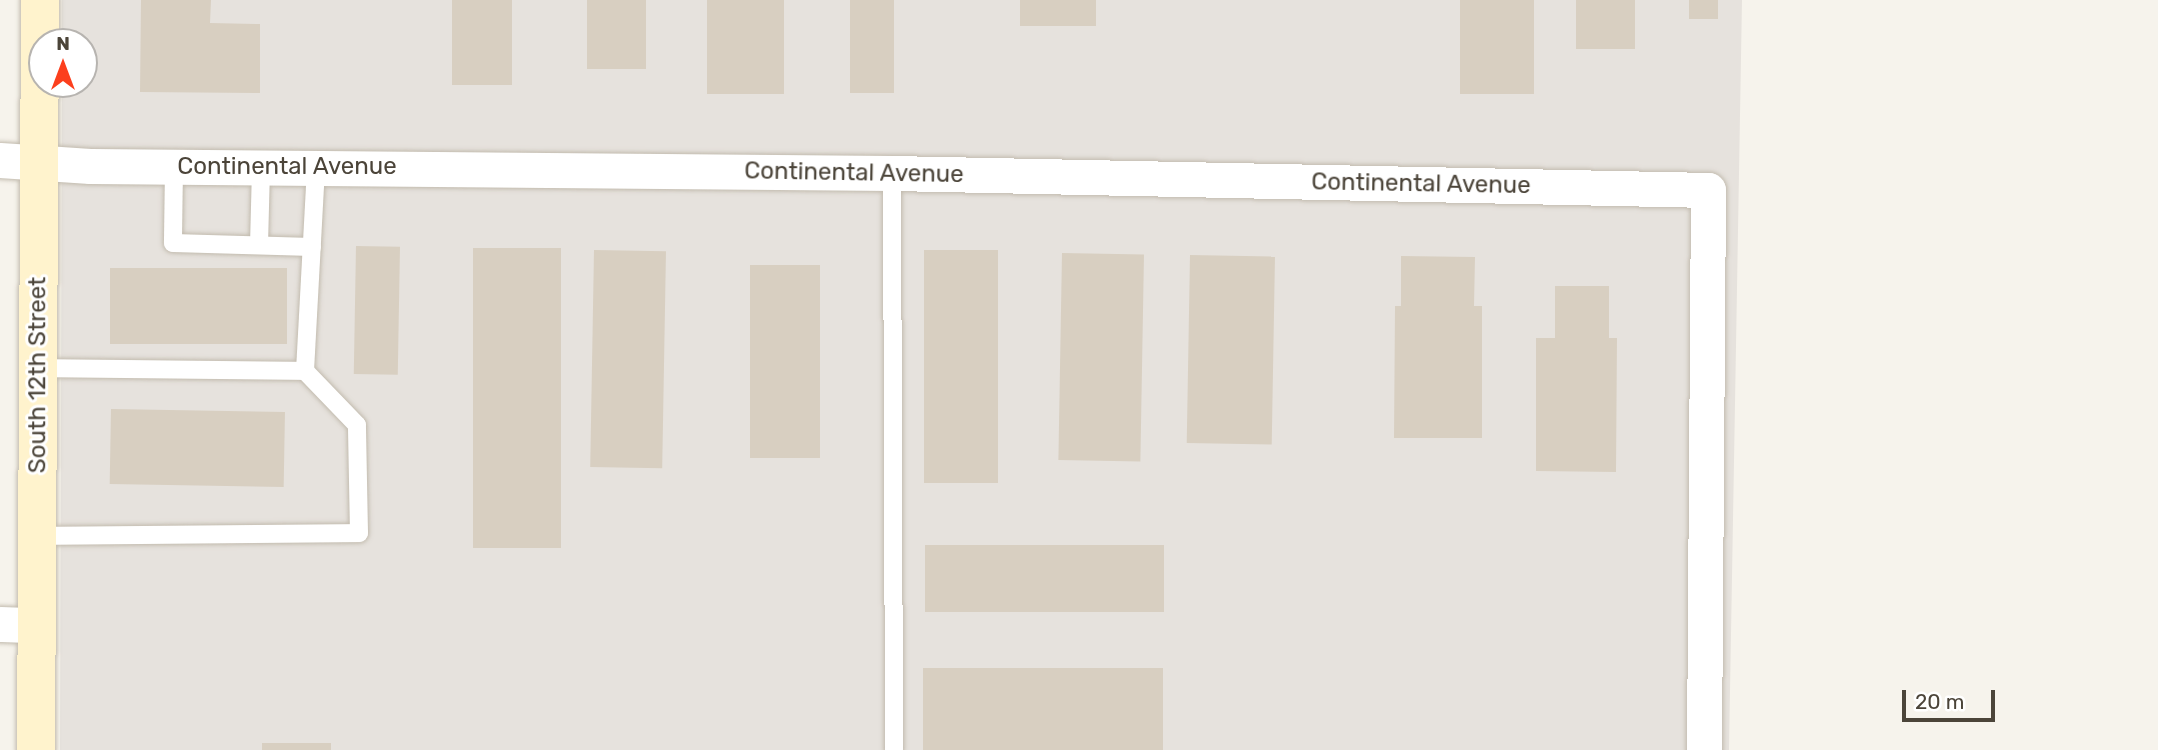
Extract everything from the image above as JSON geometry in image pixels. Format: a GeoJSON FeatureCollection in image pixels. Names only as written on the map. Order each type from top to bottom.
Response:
{"type":"FeatureCollection","features":[{"type":"Feature","properties":{"kind":"street","name":"South 12th Street"},"geometry":{"type":"LineString","coordinates":[[36,750],[18,624],[37,536],[40,0]]}},
{"type":"Feature","properties":{"kind":"street","name":"Continental Avenue"},"geometry":{"type":"LineString","coordinates":[[0,160],[174,167],[892,173],[1708,190],[1704,750]]}},
{"type":"Feature","properties":{"kind":"lane"},"geometry":{"type":"LineString","coordinates":[[174,167],[173,243],[312,247]]}},
{"type":"Feature","properties":{"kind":"lane"},"geometry":{"type":"LineString","coordinates":[[259,245],[261,167]]}},
{"type":"Feature","properties":{"kind":"lane"},"geometry":{"type":"LineString","coordinates":[[305,371],[316,167]]}},
{"type":"Feature","properties":{"kind":"lane"},"geometry":{"type":"LineString","coordinates":[[892,173],[894,750]]}},
{"type":"Feature","properties":{"kind":"lane"},"geometry":{"type":"LineString","coordinates":[[37,536],[359,533],[357,425],[305,371],[38,368]]}},
{"type":"Feature","properties":{"kind":"shaded area"},"geometry":{"type":"Polygon","coordinates":[[[62,0],[1742,0],[1729,750],[60,750],[62,98],[98,98],[98,28],[62,28],[62,0]]]}},
{"type":"Feature","properties":{"kind":"building"},"geometry":{"type":"Polygon","coordinates":[[[141,0],[211,0],[210,23],[260,24],[260,93],[140,92],[141,0]]]}},
{"type":"Feature","properties":{"kind":"building"},"geometry":{"type":"Polygon","coordinates":[[[452,0],[512,0],[512,85],[452,85],[452,0]]]}},
{"type":"Feature","properties":{"kind":"building"},"geometry":{"type":"Polygon","coordinates":[[[587,0],[646,0],[646,69],[587,69],[587,0]]]}},
{"type":"Feature","properties":{"kind":"building"},"geometry":{"type":"Polygon","coordinates":[[[707,0],[784,0],[784,94],[707,94],[707,0]]]}},
{"type":"Feature","properties":{"kind":"building"},"geometry":{"type":"Polygon","coordinates":[[[850,0],[894,0],[894,93],[850,93],[850,0]]]}},
{"type":"Feature","properties":{"kind":"building"},"geometry":{"type":"Polygon","coordinates":[[[1020,0],[1096,0],[1096,26],[1020,26],[1020,0]]]}},
{"type":"Feature","properties":{"kind":"building"},"geometry":{"type":"Polygon","coordinates":[[[1460,0],[1534,0],[1534,94],[1460,94],[1460,0]]]}},
{"type":"Feature","properties":{"kind":"building"},"geometry":{"type":"Polygon","coordinates":[[[1576,0],[1635,0],[1635,49],[1576,49],[1576,0]]]}},
{"type":"Feature","properties":{"kind":"building"},"geometry":{"type":"Polygon","coordinates":[[[1689,0],[1718,0],[1718,19],[1689,19],[1689,0]]]}},
{"type":"Feature","properties":{"kind":"building"},"geometry":{"type":"Polygon","coordinates":[[[356,246],[400,247],[398,375],[354,374],[356,246]]]}},
{"type":"Feature","properties":{"kind":"building"},"geometry":{"type":"Polygon","coordinates":[[[473,248],[561,248],[561,548],[473,548],[473,248]]]}},
{"type":"Feature","properties":{"kind":"building"},"geometry":{"type":"Polygon","coordinates":[[[594,250],[666,251],[662,468],[590,467],[594,250]]]}},
{"type":"Feature","properties":{"kind":"building"},"geometry":{"type":"Polygon","coordinates":[[[924,250],[998,250],[998,483],[924,483],[924,250]]]}},
{"type":"Feature","properties":{"kind":"building"},"geometry":{"type":"Polygon","coordinates":[[[1062,253],[1144,254],[1140,461],[1058,460],[1062,253]]]}},
{"type":"Feature","properties":{"kind":"building"},"geometry":{"type":"Polygon","coordinates":[[[1190,255],[1275,256],[1272,444],[1187,443],[1190,255]]]}},
{"type":"Feature","properties":{"kind":"building"},"geometry":{"type":"Polygon","coordinates":[[[1401,256],[1475,257],[1474,306],[1482,306],[1482,438],[1394,438],[1395,306],[1401,306],[1401,256]]]}},
{"type":"Feature","properties":{"kind":"building"},"geometry":{"type":"Polygon","coordinates":[[[750,265],[820,265],[820,458],[750,458],[750,265]]]}},
{"type":"Feature","properties":{"kind":"building"},"geometry":{"type":"Polygon","coordinates":[[[110,268],[287,268],[287,344],[110,344],[110,268]]]}},
{"type":"Feature","properties":{"kind":"building"},"geometry":{"type":"Polygon","coordinates":[[[1555,286],[1609,286],[1609,338],[1617,338],[1616,472],[1536,471],[1536,338],[1555,338],[1555,286]]]}},
{"type":"Feature","properties":{"kind":"building"},"geometry":{"type":"Polygon","coordinates":[[[111,409],[285,412],[284,487],[110,484],[111,409]]]}},
{"type":"Feature","properties":{"kind":"building"},"geometry":{"type":"Polygon","coordinates":[[[925,545],[1164,545],[1164,612],[925,612],[925,545]]]}},
{"type":"Feature","properties":{"kind":"building"},"geometry":{"type":"Polygon","coordinates":[[[923,668],[1163,668],[1163,750],[923,750],[923,668]]]}},
{"type":"Feature","properties":{"kind":"building"},"geometry":{"type":"Polygon","coordinates":[[[262,743],[331,743],[331,750],[262,750],[262,743]]]}}]}
